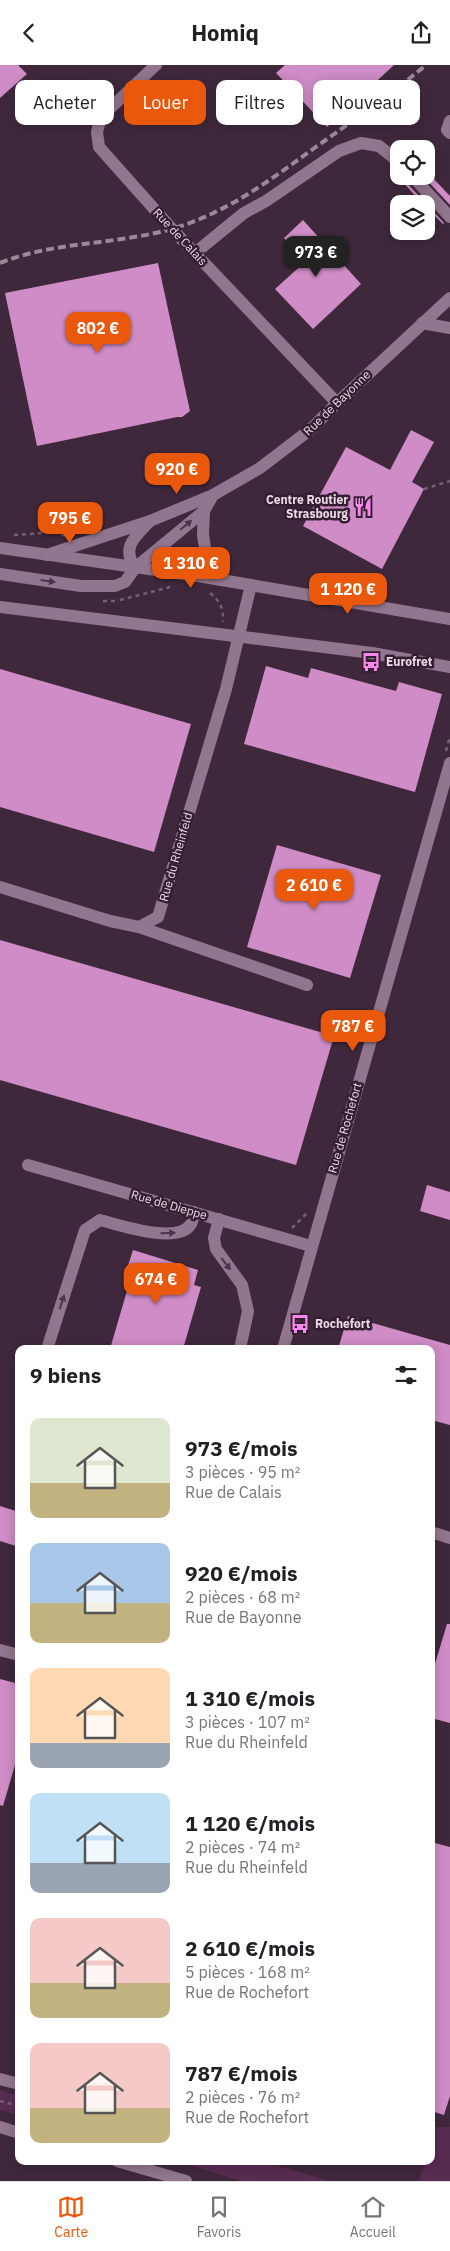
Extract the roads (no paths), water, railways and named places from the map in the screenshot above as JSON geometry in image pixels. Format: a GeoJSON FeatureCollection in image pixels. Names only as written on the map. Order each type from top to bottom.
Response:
{"type":"FeatureCollection","features":[{"type":"Feature","properties":{"kind":"street","name":"Rue de Calais"},"geometry":{"type":"LineString","coordinates":[[156,65],[101,117],[97,132],[99,147],[195,253],[336,403]]}},
{"type":"Feature","properties":{"kind":"street"},"geometry":{"type":"LineString","coordinates":[[450,121],[447,130],[450,133]]}},
{"type":"Feature","properties":{"kind":"street"},"geometry":{"type":"LineString","coordinates":[[195,253],[244,213],[266,201],[339,151],[361,143],[379,146],[390,155]]}},
{"type":"Feature","properties":{"kind":"street"},"geometry":{"type":"LineString","coordinates":[[420,185],[450,217]]}},
{"type":"Feature","properties":{"kind":"street","name":"Rue de Bayonne"},"geometry":{"type":"LineString","coordinates":[[47,555],[150,521],[213,495],[260,468],[285,451],[311,429],[336,403],[450,297]]}},
{"type":"Feature","properties":{"kind":"street"},"geometry":{"type":"LineString","coordinates":[[422,323],[450,329]]}},
{"type":"Feature","properties":{"kind":"street"},"geometry":{"type":"LineString","coordinates":[[0,574],[101,587],[115,586],[125,581],[136,568],[204,511],[213,495]]}},
{"type":"Feature","properties":{"kind":"street"},"geometry":{"type":"LineString","coordinates":[[204,511],[203,535],[205,548],[221,580]]}},
{"type":"Feature","properties":{"kind":"street","name":"Rue de Bayonne"},"geometry":{"type":"LineString","coordinates":[[136,568],[130,560],[128,552],[130,546],[150,521]]}},
{"type":"Feature","properties":{"kind":"street"},"geometry":{"type":"LineString","coordinates":[[0,548],[221,580],[450,619]]}},
{"type":"Feature","properties":{"kind":"street","name":"Rue du Rheinfeld"},"geometry":{"type":"LineString","coordinates":[[139,927],[158,917],[226,689],[251,585]]}},
{"type":"Feature","properties":{"kind":"street"},"geometry":{"type":"LineString","coordinates":[[0,607],[372,653],[450,667]]}},
{"type":"Feature","properties":{"kind":"street","name":"Rue de Rochefort"},"geometry":{"type":"LineString","coordinates":[[284,1345],[311,1245],[450,763]]}},
{"type":"Feature","properties":{"kind":"street"},"geometry":{"type":"LineString","coordinates":[[0,887],[110,921],[139,927],[307,985]]}},
{"type":"Feature","properties":{"kind":"street","name":"Rue de Dieppe"},"geometry":{"type":"LineString","coordinates":[[28,1165],[311,1245]]}},
{"type":"Feature","properties":{"kind":"street"},"geometry":{"type":"LineString","coordinates":[[48,1345],[85,1230],[100,1221],[158,1233],[181,1233],[192,1224],[194,1212]]}},
{"type":"Feature","properties":{"kind":"street"},"geometry":{"type":"LineString","coordinates":[[219,1219],[214,1238],[216,1249],[242,1285],[248,1311],[241,1345]]}},
{"type":"Feature","properties":{"kind":"street"},"geometry":{"type":"LineString","coordinates":[[435,1534],[450,1538]]}},
{"type":"Feature","properties":{"kind":"street"},"geometry":{"type":"LineString","coordinates":[[0,1649],[15,1654]]}},
{"type":"Feature","properties":{"kind":"street"},"geometry":{"type":"LineString","coordinates":[[0,2079],[15,2083]]}},
{"type":"Feature","properties":{"kind":"street"},"geometry":{"type":"LineString","coordinates":[[1,2131],[15,2133]]}},
{"type":"Feature","properties":{"kind":"street"},"geometry":{"type":"LineString","coordinates":[[131,2165],[186,2181]]}},
{"type":"Feature","properties":{"kind":"railway"},"geometry":{"type":"LineString","coordinates":[[0,263],[42,251],[150,234],[191,223],[210,215],[228,206],[280,173],[426,65]]}},
{"type":"Feature","properties":{"kind":"place","name":"Centre Routier Strasbourg"},"geometry":{"type":"Point","coordinates":[363,507]}},
{"type":"Feature","properties":{"kind":"place","name":"Eurofret"},"geometry":{"type":"Point","coordinates":[371,662]}},
{"type":"Feature","properties":{"kind":"place","name":"Rochefort"},"geometry":{"type":"Point","coordinates":[300,1324]}}]}
